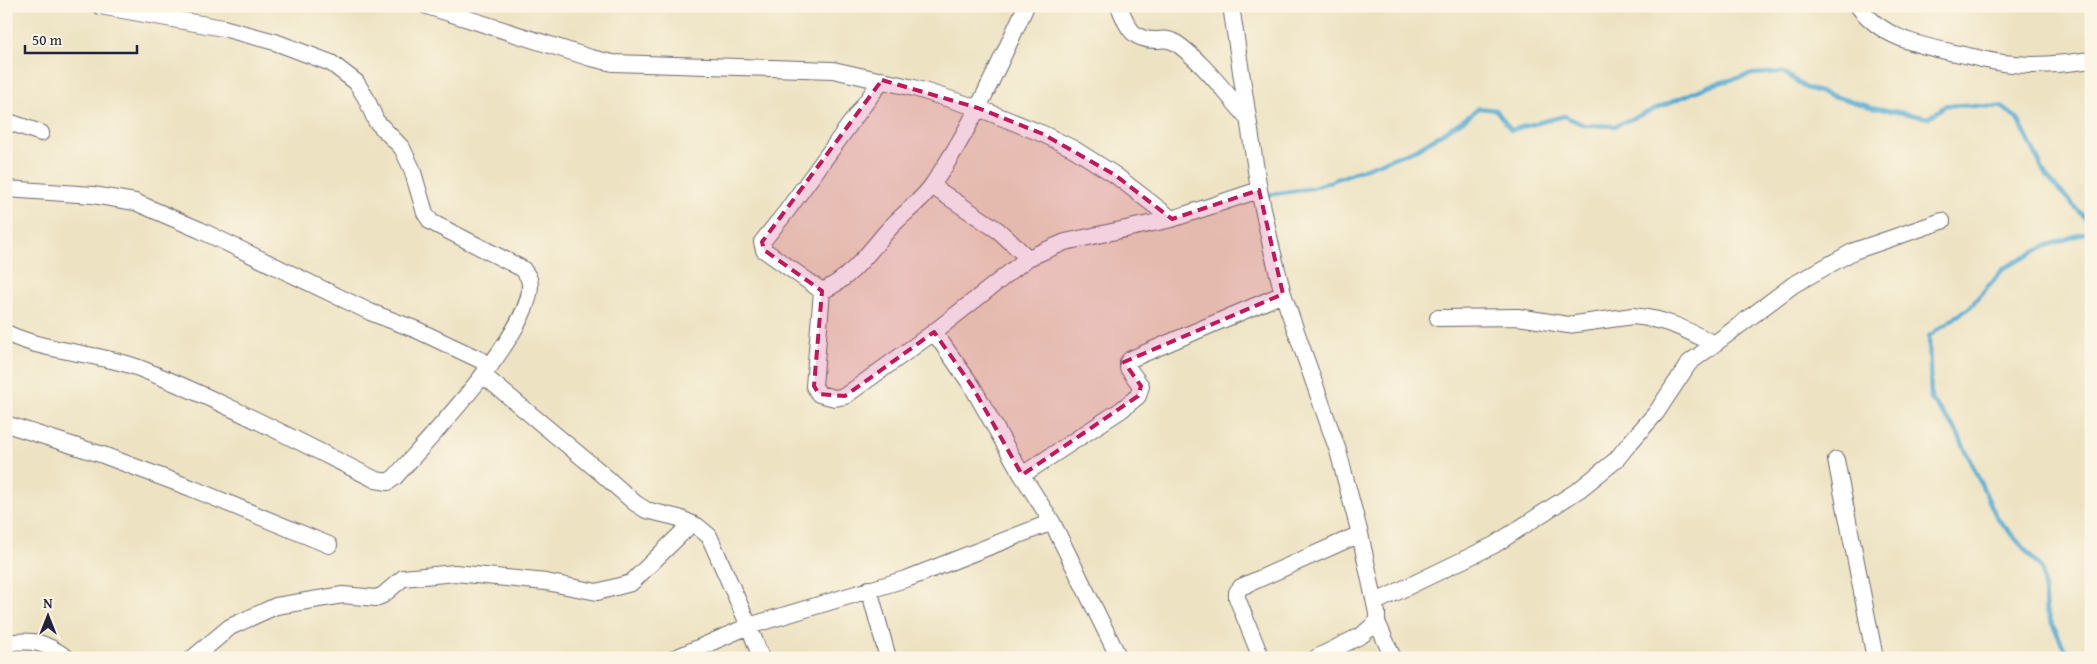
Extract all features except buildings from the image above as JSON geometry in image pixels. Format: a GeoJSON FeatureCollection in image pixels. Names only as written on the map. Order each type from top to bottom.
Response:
{"type":"FeatureCollection","features":[{"type":"Feature","properties":{"kind":"street"},"geometry":{"type":"LineString","coordinates":[[6,334],[30,343],[137,367],[215,400],[376,480],[388,482],[396,477],[487,370],[511,336],[524,310],[529,279],[523,269],[431,222],[425,213],[412,169],[402,148],[376,120],[356,82],[332,63],[275,42],[223,28],[100,6]]}},
{"type":"Feature","properties":{"kind":"street"},"geometry":{"type":"LineString","coordinates":[[427,6],[591,58],[613,63],[832,70],[882,80],[978,108],[1043,134],[1074,149],[1115,175],[1172,218]]}},
{"type":"Feature","properties":{"kind":"street"},"geometry":{"type":"LineString","coordinates":[[822,291],[838,284],[848,275],[902,214],[932,186],[978,108],[1026,6]]}},
{"type":"Feature","properties":{"kind":"street"},"geometry":{"type":"LineString","coordinates":[[1119,6],[1134,34],[1146,40],[1176,43],[1248,118]]}},
{"type":"Feature","properties":{"kind":"street"},"geometry":{"type":"LineString","coordinates":[[1231,6],[1259,190],[1270,246],[1283,294],[1338,451],[1376,602],[1377,622],[1393,658]]}},
{"type":"Feature","properties":{"kind":"street"},"geometry":{"type":"LineString","coordinates":[[1858,6],[1877,26],[1897,38],[1916,45],[2003,63],[2051,64],[2091,60]]}},
{"type":"Feature","properties":{"kind":"street"},"geometry":{"type":"LineString","coordinates":[[822,291],[764,250],[762,242],[882,80]]}},
{"type":"Feature","properties":{"kind":"street"},"geometry":{"type":"LineString","coordinates":[[6,121],[40,133]]}},
{"type":"Feature","properties":{"kind":"street"},"geometry":{"type":"LineString","coordinates":[[932,186],[999,231],[1028,258]]}},
{"type":"Feature","properties":{"kind":"street"},"geometry":{"type":"LineString","coordinates":[[6,189],[93,195],[134,202],[200,230],[370,312],[417,330],[487,370],[635,503],[646,510],[679,518],[710,536],[761,658]]}},
{"type":"Feature","properties":{"kind":"street"},"geometry":{"type":"LineString","coordinates":[[822,291],[814,386],[819,394],[835,398],[845,396],[934,332],[1028,258],[1065,242],[1172,218],[1259,190]]}},
{"type":"Feature","properties":{"kind":"street"},"geometry":{"type":"LineString","coordinates":[[1376,602],[1494,545],[1580,489],[1616,460],[1656,412],[1690,363],[1774,298],[1836,259],[1942,220]]}},
{"type":"Feature","properties":{"kind":"street"},"geometry":{"type":"LineString","coordinates":[[1022,475],[1121,410],[1138,396],[1141,386],[1128,368],[1128,362],[1131,359],[1283,294]]}},
{"type":"Feature","properties":{"kind":"street"},"geometry":{"type":"LineString","coordinates":[[1438,318],[1518,317],[1568,325],[1633,316],[1644,317],[1676,324],[1714,344]]}},
{"type":"Feature","properties":{"kind":"street"},"geometry":{"type":"LineString","coordinates":[[934,332],[972,386],[1022,475],[1052,522],[1119,658]]}},
{"type":"Feature","properties":{"kind":"street"},"geometry":{"type":"LineString","coordinates":[[6,424],[103,455],[182,484],[329,545]]}},
{"type":"Feature","properties":{"kind":"street"},"geometry":{"type":"LineString","coordinates":[[1836,460],[1875,658]]}},
{"type":"Feature","properties":{"kind":"street"},"geometry":{"type":"LineString","coordinates":[[675,658],[749,626],[869,588],[909,578],[1052,522]]}},
{"type":"Feature","properties":{"kind":"street"},"geometry":{"type":"LineString","coordinates":[[193,658],[230,627],[276,606],[343,595],[376,598],[383,595],[403,578],[455,573],[546,582],[597,592],[625,586],[631,583],[691,524]]}},
{"type":"Feature","properties":{"kind":"street"},"geometry":{"type":"LineString","coordinates":[[1261,658],[1237,598],[1237,592],[1241,587],[1360,534]]}},
{"type":"Feature","properties":{"kind":"street"},"geometry":{"type":"LineString","coordinates":[[869,588],[888,658]]}},
{"type":"Feature","properties":{"kind":"street"},"geometry":{"type":"LineString","coordinates":[[1316,658],[1362,635],[1377,622]]}},
{"type":"Feature","properties":{"kind":"street"},"geometry":{"type":"LineString","coordinates":[[6,643],[28,640],[52,647],[67,658]]}},
{"type":"Feature","properties":{"kind":"highlighted area"},"geometry":{"type":"Polygon","coordinates":[[[882,80],[978,108],[1043,134],[1115,175],[1172,219],[1259,190],[1283,294],[1124,362],[1141,386],[1138,396],[1022,475],[972,386],[934,332],[845,396],[819,394],[814,386],[822,291],[764,250],[762,242],[882,80]]]}},
{"type":"Feature","properties":{"kind":"waterway"},"geometry":{"type":"LineString","coordinates":[[1268,195],[1313,188],[1417,149],[1479,108],[1496,110],[1511,130],[1564,116],[1584,125],[1615,126],[1711,85],[1753,74],[1783,72],[1806,88],[1871,107],[1929,118],[1946,105],[2002,107],[2018,119],[2046,176],[2091,224]]}},
{"type":"Feature","properties":{"kind":"waterway"},"geometry":{"type":"LineString","coordinates":[[2069,658],[2046,611],[2042,569],[1997,518],[1956,430],[1931,399],[1929,336],[1970,307],[2004,268],[2048,245],[2091,231]]}}]}
